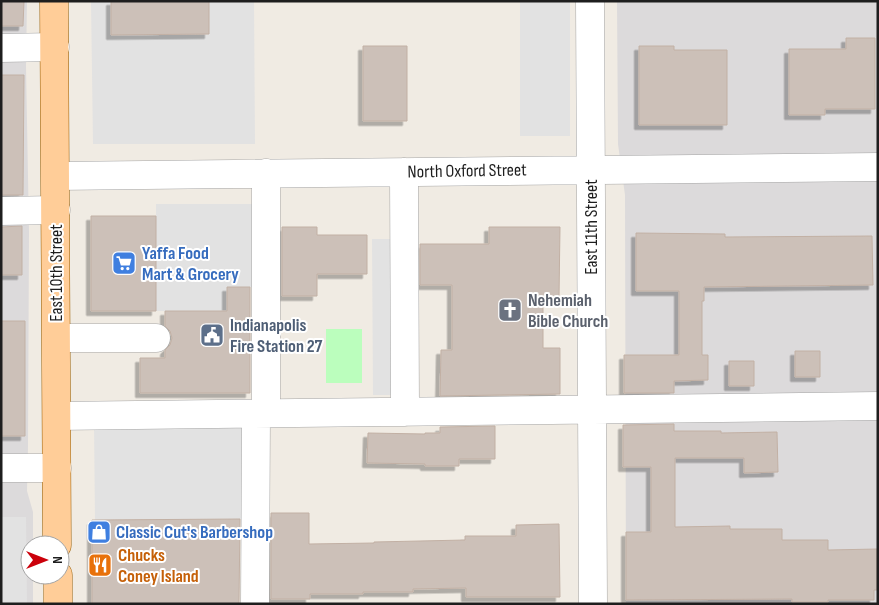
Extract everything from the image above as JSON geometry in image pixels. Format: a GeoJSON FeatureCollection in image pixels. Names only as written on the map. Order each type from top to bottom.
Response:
{"type":"FeatureCollection","features":[{"type":"Feature","properties":{"kind":"main road","name":"East 10th Street"},"geometry":{"type":"LineString","coordinates":[[54,1],[58,535]]}},
{"type":"Feature","properties":{"kind":"main road"},"geometry":{"type":"LineString","coordinates":[[58,585],[58,604]]}},
{"type":"Feature","properties":{"kind":"street","name":"East 11th Street"},"geometry":{"type":"LineString","coordinates":[[590,1],[592,604]]}},
{"type":"Feature","properties":{"kind":"street"},"geometry":{"type":"LineString","coordinates":[[1,48],[55,47]]}},
{"type":"Feature","properties":{"kind":"street","name":"North Oxford Street"},"geometry":{"type":"LineString","coordinates":[[56,176],[878,167]]}},
{"type":"Feature","properties":{"kind":"street"},"geometry":{"type":"LineString","coordinates":[[404,172],[405,412]]}},
{"type":"Feature","properties":{"kind":"street"},"geometry":{"type":"LineString","coordinates":[[255,604],[266,174]]}},
{"type":"Feature","properties":{"kind":"street"},"geometry":{"type":"LineString","coordinates":[[1,211],[56,210]]}},
{"type":"Feature","properties":{"kind":"street"},"geometry":{"type":"LineString","coordinates":[[56,338],[156,338]]}},
{"type":"Feature","properties":{"kind":"street"},"geometry":{"type":"LineString","coordinates":[[57,416],[878,406]]}},
{"type":"Feature","properties":{"kind":"street"},"geometry":{"type":"LineString","coordinates":[[1,468],[57,468]]}},
{"type":"Feature","properties":{"kind":"shaded area"},"geometry":{"type":"Polygon","coordinates":[[[1,1],[27,1],[26,66],[29,232],[27,491],[33,512],[33,535],[20,535],[20,585],[33,585],[33,604],[1,604],[1,1]]]}},
{"type":"Feature","properties":{"kind":"shaded area"},"geometry":{"type":"Polygon","coordinates":[[[91,1],[111,1],[111,35],[209,34],[209,1],[254,1],[255,144],[93,144],[91,1]]]}},
{"type":"Feature","properties":{"kind":"shaded area"},"geometry":{"type":"Polygon","coordinates":[[[520,1],[570,1],[570,136],[520,136],[520,1]]]}},
{"type":"Feature","properties":{"kind":"shaded area"},"geometry":{"type":"Polygon","coordinates":[[[617,1],[878,1],[878,604],[626,604],[625,195],[618,144],[617,1]]]}},
{"type":"Feature","properties":{"kind":"shaded area"},"geometry":{"type":"Polygon","coordinates":[[[156,204],[259,204],[259,287],[228,287],[227,311],[156,311],[156,204]]]}},
{"type":"Feature","properties":{"kind":"shaded area"},"geometry":{"type":"Polygon","coordinates":[[[372,239],[409,239],[412,395],[373,395],[372,239]]]}},
{"type":"Feature","properties":{"kind":"shaded area"},"geometry":{"type":"Polygon","coordinates":[[[247,423],[248,519],[95,520],[94,424],[247,423]]]}},
{"type":"Feature","properties":{"kind":"shaded area"},"geometry":{"type":"Polygon","coordinates":[[[1,517],[26,517],[26,535],[20,535],[20,585],[27,585],[27,604],[1,604],[1,517]]]}},
{"type":"Feature","properties":{"kind":"green space"},"geometry":{"type":"Polygon","coordinates":[[[326,329],[362,329],[362,383],[326,383],[326,329]]]}},
{"type":"Feature","properties":{"kind":"building"},"geometry":{"type":"Polygon","coordinates":[[[1,1],[24,1],[23,26],[1,26],[1,1]]]}},
{"type":"Feature","properties":{"kind":"building"},"geometry":{"type":"Polygon","coordinates":[[[111,1],[209,1],[209,34],[111,35],[111,1]]]}},
{"type":"Feature","properties":{"kind":"building"},"geometry":{"type":"Polygon","coordinates":[[[846,38],[875,38],[875,109],[825,109],[825,115],[789,115],[789,49],[846,49],[846,38]]]}},
{"type":"Feature","properties":{"kind":"building"},"geometry":{"type":"Polygon","coordinates":[[[363,46],[407,46],[407,121],[363,121],[363,46]]]}},
{"type":"Feature","properties":{"kind":"building"},"geometry":{"type":"Polygon","coordinates":[[[639,46],[674,46],[674,50],[727,50],[727,125],[639,125],[639,46]]]}},
{"type":"Feature","properties":{"kind":"building"},"geometry":{"type":"Polygon","coordinates":[[[1,75],[24,75],[23,195],[1,195],[1,75]]]}},
{"type":"Feature","properties":{"kind":"building","name":"Yaffa Food Mart & Grocery"},"geometry":{"type":"Polygon","coordinates":[[[91,216],[156,216],[156,311],[91,311],[91,216]]]}},
{"type":"Feature","properties":{"kind":"building"},"geometry":{"type":"Polygon","coordinates":[[[22,226],[22,275],[1,275],[1,227],[22,226]]]}},
{"type":"Feature","properties":{"kind":"building"},"geometry":{"type":"Polygon","coordinates":[[[282,227],[317,227],[317,235],[367,235],[367,274],[317,274],[317,296],[282,296],[282,227]]]}},
{"type":"Feature","properties":{"kind":"building","name":"Nehemiah Bible Church"},"geometry":{"type":"Polygon","coordinates":[[[489,227],[560,227],[559,298],[543,298],[543,348],[560,348],[560,394],[440,396],[441,350],[452,350],[452,285],[420,285],[420,244],[489,244],[489,227]]]}},
{"type":"Feature","properties":{"kind":"building"},"geometry":{"type":"Polygon","coordinates":[[[636,233],[725,234],[725,237],[872,236],[873,285],[704,287],[704,301],[702,301],[702,355],[708,355],[708,380],[674,381],[674,393],[624,393],[624,355],[679,355],[679,291],[636,291],[636,233]]]}},
{"type":"Feature","properties":{"kind":"building","name":"Indianapolis Fire Station 27"},"geometry":{"type":"Polygon","coordinates":[[[227,287],[250,287],[250,393],[140,393],[140,358],[165,358],[165,350],[170,345],[172,338],[170,331],[165,326],[165,311],[227,311],[227,287]]]}},
{"type":"Feature","properties":{"kind":"building"},"geometry":{"type":"Polygon","coordinates":[[[1,321],[25,321],[25,436],[1,436],[1,321]]]}},
{"type":"Feature","properties":{"kind":"building"},"geometry":{"type":"Polygon","coordinates":[[[795,351],[820,351],[820,377],[795,377],[795,351]]]}},
{"type":"Feature","properties":{"kind":"building"},"geometry":{"type":"Polygon","coordinates":[[[729,361],[754,361],[754,386],[729,386],[729,361]]]}},
{"type":"Feature","properties":{"kind":"building"},"geometry":{"type":"Polygon","coordinates":[[[674,424],[674,431],[721,431],[721,433],[777,432],[778,472],[744,473],[744,458],[675,458],[675,527],[730,526],[730,529],[782,529],[782,540],[828,540],[828,550],[877,549],[877,590],[874,590],[874,600],[792,602],[792,599],[626,600],[626,532],[651,532],[651,467],[623,467],[623,425],[674,424]]]}},
{"type":"Feature","properties":{"kind":"building"},"geometry":{"type":"Polygon","coordinates":[[[495,426],[495,459],[459,459],[459,466],[367,463],[368,433],[425,434],[440,433],[440,427],[495,426]]]}},
{"type":"Feature","properties":{"kind":"building"},"geometry":{"type":"Polygon","coordinates":[[[271,513],[309,513],[309,544],[465,540],[465,536],[516,536],[516,525],[559,524],[560,597],[466,597],[466,588],[413,589],[413,592],[363,592],[363,594],[310,594],[310,599],[271,599],[271,513]]]}},
{"type":"Feature","properties":{"kind":"building"},"geometry":{"type":"Polygon","coordinates":[[[240,519],[239,604],[92,604],[92,520],[240,519]]]}},
{"type":"Feature","properties":{"kind":"place","name":"Yaffa Food Mart & Grocery"},"geometry":{"type":"Point","coordinates":[124,263]}},
{"type":"Feature","properties":{"kind":"place","name":"Nehemiah Bible Church"},"geometry":{"type":"Point","coordinates":[510,310]}},
{"type":"Feature","properties":{"kind":"place","name":"Indianapolis Fire Station 27"},"geometry":{"type":"Point","coordinates":[212,335]}},
{"type":"Feature","properties":{"kind":"place","name":"Classic Cut's Barbershop"},"geometry":{"type":"Point","coordinates":[99,532]}},
{"type":"Feature","properties":{"kind":"place","name":"Chucks Coney Island"},"geometry":{"type":"Point","coordinates":[100,565]}}]}
